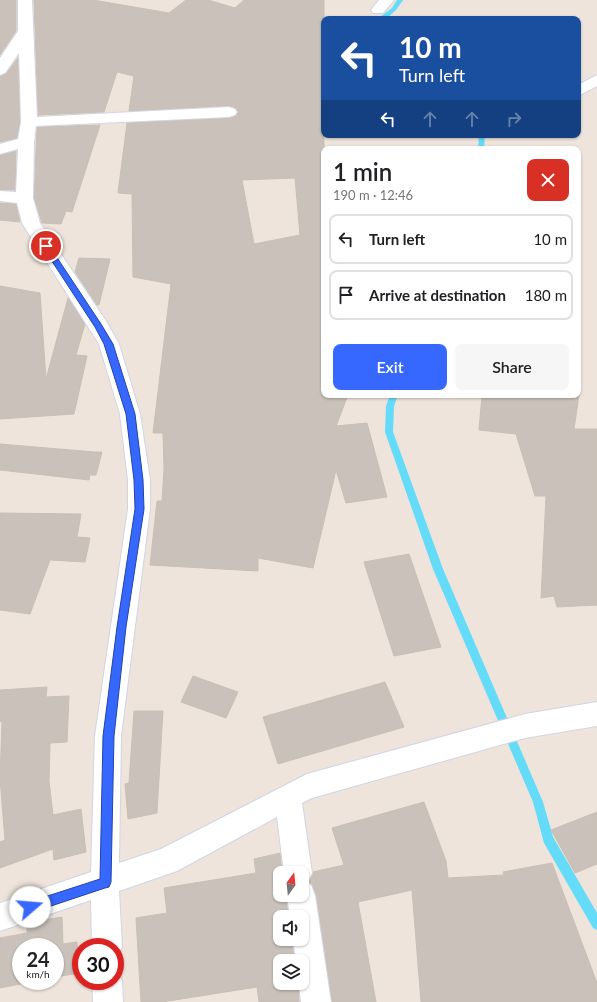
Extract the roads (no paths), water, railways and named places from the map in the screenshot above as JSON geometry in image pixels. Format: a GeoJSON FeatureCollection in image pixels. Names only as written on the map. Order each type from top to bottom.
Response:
{"type":"FeatureCollection","features":[{"type":"Feature","properties":{"kind":"street"},"geometry":{"type":"LineString","coordinates":[[26,0],[25,31],[27,132],[24,198],[31,223],[99,326],[108,344],[130,414],[139,480],[139,509],[108,736],[105,882],[106,938]]}},
{"type":"Feature","properties":{"kind":"street"},"geometry":{"type":"LineString","coordinates":[[0,70],[25,31]]}},
{"type":"Feature","properties":{"kind":"street"},"geometry":{"type":"LineString","coordinates":[[581,89],[597,80]]}},
{"type":"Feature","properties":{"kind":"street"},"geometry":{"type":"LineString","coordinates":[[581,92],[597,95]]}},
{"type":"Feature","properties":{"kind":"street"},"geometry":{"type":"LineString","coordinates":[[0,149],[27,132],[95,117],[121,118],[229,112]]}},
{"type":"Feature","properties":{"kind":"street"},"geometry":{"type":"LineString","coordinates":[[0,196],[24,198]]}},
{"type":"Feature","properties":{"kind":"street"},"geometry":{"type":"LineString","coordinates":[[0,917],[167,861],[307,787],[485,736],[525,726],[597,714]]}},
{"type":"Feature","properties":{"kind":"street"},"geometry":{"type":"LineString","coordinates":[[288,797],[297,866]]}},
{"type":"Feature","properties":{"kind":"street"},"geometry":{"type":"LineString","coordinates":[[302,902],[316,1002]]}},
{"type":"Feature","properties":{"kind":"street"},"geometry":{"type":"LineString","coordinates":[[107,990],[108,1002]]}},
{"type":"Feature","properties":{"kind":"waterway"},"geometry":{"type":"LineString","coordinates":[[385,16],[394,9],[400,0]]}},
{"type":"Feature","properties":{"kind":"waterway"},"geometry":{"type":"LineString","coordinates":[[481,146],[482,138]]}},
{"type":"Feature","properties":{"kind":"waterway"},"geometry":{"type":"LineString","coordinates":[[393,398],[390,406],[389,432],[438,569],[538,802],[548,839],[597,924]]}}]}
